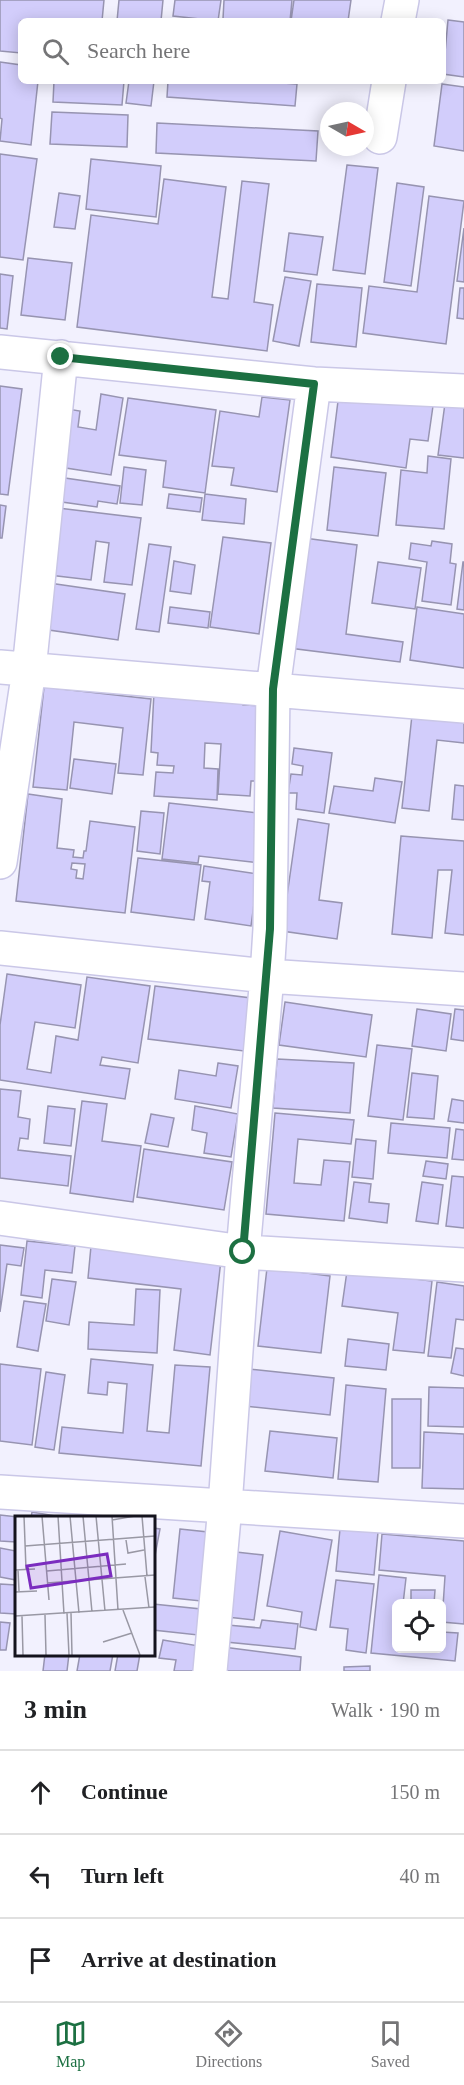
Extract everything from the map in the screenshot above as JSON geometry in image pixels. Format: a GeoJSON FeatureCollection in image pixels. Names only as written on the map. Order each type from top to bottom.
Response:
{"type":"FeatureCollection","features":[{"type":"Feature","properties":{"kind":"street"},"geometry":{"type":"LineString","coordinates":[[399,18],[402,0]]}},
{"type":"Feature","properties":{"kind":"street"},"geometry":{"type":"LineString","coordinates":[[380,137],[389,84]]}},
{"type":"Feature","properties":{"kind":"street"},"geometry":{"type":"LineString","coordinates":[[0,352],[314,384],[464,390]]}},
{"type":"Feature","properties":{"kind":"street"},"geometry":{"type":"LineString","coordinates":[[0,862],[14,669],[61,357]]}},
{"type":"Feature","properties":{"kind":"street"},"geometry":{"type":"LineString","coordinates":[[210,1671],[267,976],[270,929],[273,689],[314,384]]}},
{"type":"Feature","properties":{"kind":"street"},"geometry":{"type":"LineString","coordinates":[[14,669],[464,706]]}},
{"type":"Feature","properties":{"kind":"street"},"geometry":{"type":"LineString","coordinates":[[0,948],[267,976],[464,989]]}},
{"type":"Feature","properties":{"kind":"street"},"geometry":{"type":"LineString","coordinates":[[0,1218],[243,1252],[464,1265]]}},
{"type":"Feature","properties":{"kind":"street"},"geometry":{"type":"LineString","coordinates":[[0,1492],[464,1521]]}},
{"type":"Feature","properties":{"kind":"building"},"geometry":{"type":"Polygon","coordinates":[[[0,0],[104,0],[102,18],[18,18],[18,53],[0,51],[0,0]]]}},
{"type":"Feature","properties":{"kind":"building"},"geometry":{"type":"Polygon","coordinates":[[[119,0],[163,0],[161,18],[117,18],[119,0]]]}},
{"type":"Feature","properties":{"kind":"building"},"geometry":{"type":"Polygon","coordinates":[[[175,0],[221,0],[218,18],[173,16],[175,0]]]}},
{"type":"Feature","properties":{"kind":"building"},"geometry":{"type":"Polygon","coordinates":[[[224,0],[292,0],[290,18],[223,18],[224,0]]]}},
{"type":"Feature","properties":{"kind":"building"},"geometry":{"type":"Polygon","coordinates":[[[294,0],[351,0],[348,18],[291,18],[294,0]]]}},
{"type":"Feature","properties":{"kind":"building"},"geometry":{"type":"Polygon","coordinates":[[[448,20],[464,22],[464,77],[446,74],[448,20]]]}},
{"type":"Feature","properties":{"kind":"building"},"geometry":{"type":"Polygon","coordinates":[[[0,62],[18,65],[18,84],[38,84],[31,145],[0,141],[2,119],[0,118],[0,62]]]}},
{"type":"Feature","properties":{"kind":"building"},"geometry":{"type":"Polygon","coordinates":[[[54,84],[124,84],[122,105],[53,102],[54,84]]]}},
{"type":"Feature","properties":{"kind":"building"},"geometry":{"type":"Polygon","coordinates":[[[129,84],[154,84],[151,106],[126,103],[129,84]]]}},
{"type":"Feature","properties":{"kind":"building"},"geometry":{"type":"Polygon","coordinates":[[[168,84],[297,84],[295,106],[167,97],[168,84]]]}},
{"type":"Feature","properties":{"kind":"building"},"geometry":{"type":"Polygon","coordinates":[[[442,84],[464,87],[464,151],[434,146],[442,84]]]}},
{"type":"Feature","properties":{"kind":"building"},"geometry":{"type":"Polygon","coordinates":[[[52,112],[128,115],[127,147],[50,144],[52,112]]]}},
{"type":"Feature","properties":{"kind":"building"},"geometry":{"type":"Polygon","coordinates":[[[157,123],[318,131],[316,161],[156,153],[157,123]]]}},
{"type":"Feature","properties":{"kind":"building"},"geometry":{"type":"Polygon","coordinates":[[[0,154],[37,159],[23,260],[0,257],[0,154]]]}},
{"type":"Feature","properties":{"kind":"building"},"geometry":{"type":"Polygon","coordinates":[[[91,159],[161,166],[156,217],[86,209],[91,159]]]}},
{"type":"Feature","properties":{"kind":"building"},"geometry":{"type":"Polygon","coordinates":[[[347,165],[378,168],[365,274],[333,270],[347,165]]]}},
{"type":"Feature","properties":{"kind":"building"},"geometry":{"type":"Polygon","coordinates":[[[164,179],[226,187],[212,297],[228,299],[242,181],[269,184],[254,302],[273,305],[267,351],[77,327],[91,215],[158,224],[164,179]]]}},
{"type":"Feature","properties":{"kind":"building"},"geometry":{"type":"Polygon","coordinates":[[[397,183],[424,187],[411,286],[384,282],[397,183]]]}},
{"type":"Feature","properties":{"kind":"building"},"geometry":{"type":"Polygon","coordinates":[[[59,193],[80,196],[75,229],[54,227],[59,193]]]}},
{"type":"Feature","properties":{"kind":"building"},"geometry":{"type":"Polygon","coordinates":[[[429,196],[464,201],[446,344],[363,333],[369,286],[417,292],[429,196]]]}},
{"type":"Feature","properties":{"kind":"building"},"geometry":{"type":"Polygon","coordinates":[[[464,228],[464,282],[457,281],[464,228]]]}},
{"type":"Feature","properties":{"kind":"building"},"geometry":{"type":"Polygon","coordinates":[[[289,233],[323,237],[317,275],[284,271],[289,233]]]}},
{"type":"Feature","properties":{"kind":"building"},"geometry":{"type":"Polygon","coordinates":[[[28,258],[72,263],[65,320],[21,315],[28,258]]]}},
{"type":"Feature","properties":{"kind":"building"},"geometry":{"type":"Polygon","coordinates":[[[0,274],[13,276],[7,329],[0,328],[0,274]]]}},
{"type":"Feature","properties":{"kind":"building"},"geometry":{"type":"Polygon","coordinates":[[[285,277],[311,281],[299,346],[273,341],[285,277]]]}},
{"type":"Feature","properties":{"kind":"building"},"geometry":{"type":"Polygon","coordinates":[[[317,284],[362,288],[356,347],[311,342],[317,284]]]}},
{"type":"Feature","properties":{"kind":"building"},"geometry":{"type":"Polygon","coordinates":[[[460,288],[464,288],[464,319],[457,318],[460,288]]]}},
{"type":"Feature","properties":{"kind":"building"},"geometry":{"type":"Polygon","coordinates":[[[0,386],[22,389],[8,495],[0,494],[0,386]]]}},
{"type":"Feature","properties":{"kind":"building"},"geometry":{"type":"Polygon","coordinates":[[[339,393],[433,406],[428,441],[410,439],[406,468],[331,457],[339,393]]]}},
{"type":"Feature","properties":{"kind":"building"},"geometry":{"type":"Polygon","coordinates":[[[101,394],[123,398],[111,475],[53,466],[62,408],[80,411],[78,427],[96,430],[101,394]]]}},
{"type":"Feature","properties":{"kind":"building"},"geometry":{"type":"Polygon","coordinates":[[[446,396],[464,399],[464,458],[438,455],[446,396]]]}},
{"type":"Feature","properties":{"kind":"building"},"geometry":{"type":"Polygon","coordinates":[[[262,397],[290,400],[277,492],[231,485],[234,468],[212,466],[220,411],[259,417],[262,397]]]}},
{"type":"Feature","properties":{"kind":"building"},"geometry":{"type":"Polygon","coordinates":[[[128,398],[216,410],[205,493],[163,487],[166,461],[119,455],[128,398]]]}},
{"type":"Feature","properties":{"kind":"building"},"geometry":{"type":"Polygon","coordinates":[[[428,456],[451,459],[444,529],[396,525],[401,470],[427,473],[428,456]]]}},
{"type":"Feature","properties":{"kind":"building"},"geometry":{"type":"Polygon","coordinates":[[[124,467],[146,470],[142,505],[120,503],[124,467]]]}},
{"type":"Feature","properties":{"kind":"building"},"geometry":{"type":"Polygon","coordinates":[[[334,467],[386,473],[378,536],[327,530],[334,467]]]}},
{"type":"Feature","properties":{"kind":"building"},"geometry":{"type":"Polygon","coordinates":[[[58,477],[120,486],[117,504],[98,501],[97,507],[55,501],[58,477]]]}},
{"type":"Feature","properties":{"kind":"building"},"geometry":{"type":"Polygon","coordinates":[[[169,494],[202,498],[200,512],[167,508],[169,494]]]}},
{"type":"Feature","properties":{"kind":"building"},"geometry":{"type":"Polygon","coordinates":[[[205,494],[246,499],[244,524],[202,520],[205,494]]]}},
{"type":"Feature","properties":{"kind":"building"},"geometry":{"type":"Polygon","coordinates":[[[0,505],[6,506],[2,538],[0,538],[0,505]]]}},
{"type":"Feature","properties":{"kind":"building"},"geometry":{"type":"Polygon","coordinates":[[[58,508],[141,518],[132,585],[104,582],[109,543],[96,541],[91,580],[49,575],[58,508]]]}},
{"type":"Feature","properties":{"kind":"building"},"geometry":{"type":"Polygon","coordinates":[[[223,537],[271,543],[259,634],[210,627],[223,537]]]}},
{"type":"Feature","properties":{"kind":"building"},"geometry":{"type":"Polygon","coordinates":[[[304,538],[357,545],[346,634],[403,642],[400,662],[289,648],[304,538]]]}},
{"type":"Feature","properties":{"kind":"building"},"geometry":{"type":"Polygon","coordinates":[[[432,541],[452,544],[450,563],[456,564],[451,605],[422,601],[427,562],[409,559],[411,543],[431,546],[432,541]]]}},
{"type":"Feature","properties":{"kind":"building"},"geometry":{"type":"Polygon","coordinates":[[[149,544],[171,547],[159,632],[136,629],[149,544]]]}},
{"type":"Feature","properties":{"kind":"building"},"geometry":{"type":"Polygon","coordinates":[[[174,561],[195,565],[191,594],[170,591],[174,561]]]}},
{"type":"Feature","properties":{"kind":"building"},"geometry":{"type":"Polygon","coordinates":[[[378,562],[421,568],[415,609],[372,603],[378,562]]]}},
{"type":"Feature","properties":{"kind":"building"},"geometry":{"type":"Polygon","coordinates":[[[464,562],[464,610],[457,609],[464,562]]]}},
{"type":"Feature","properties":{"kind":"building"},"geometry":{"type":"Polygon","coordinates":[[[49,583],[125,594],[118,640],[42,629],[49,583]]]}},
{"type":"Feature","properties":{"kind":"building"},"geometry":{"type":"Polygon","coordinates":[[[170,607],[210,612],[208,628],[168,623],[170,607]]]}},
{"type":"Feature","properties":{"kind":"building"},"geometry":{"type":"Polygon","coordinates":[[[417,607],[464,614],[464,668],[410,660],[417,607]]]}},
{"type":"Feature","properties":{"kind":"building"},"geometry":{"type":"Polygon","coordinates":[[[44,687],[151,699],[143,775],[118,773],[123,728],[74,722],[67,790],[33,787],[44,687]]]}},
{"type":"Feature","properties":{"kind":"building"},"geometry":{"type":"Polygon","coordinates":[[[154,692],[243,698],[243,705],[265,706],[260,781],[251,781],[250,796],[218,794],[221,744],[205,743],[204,768],[218,769],[217,800],[154,796],[156,772],[173,773],[174,766],[157,765],[158,753],[151,752],[154,692]]]}},
{"type":"Feature","properties":{"kind":"building"},"geometry":{"type":"Polygon","coordinates":[[[412,715],[464,721],[464,743],[437,740],[429,811],[402,808],[412,715]]]}},
{"type":"Feature","properties":{"kind":"building"},"geometry":{"type":"Polygon","coordinates":[[[294,748],[332,753],[324,813],[296,809],[297,793],[288,793],[291,774],[302,775],[303,766],[292,764],[294,748]]]}},
{"type":"Feature","properties":{"kind":"building"},"geometry":{"type":"Polygon","coordinates":[[[74,759],[116,764],[112,794],[70,788],[74,759]]]}},
{"type":"Feature","properties":{"kind":"building"},"geometry":{"type":"Polygon","coordinates":[[[375,778],[402,782],[395,823],[329,813],[334,786],[373,791],[375,778]]]}},
{"type":"Feature","properties":{"kind":"building"},"geometry":{"type":"Polygon","coordinates":[[[455,785],[464,786],[464,820],[452,819],[455,785]]]}},
{"type":"Feature","properties":{"kind":"building"},"geometry":{"type":"Polygon","coordinates":[[[28,794],[62,799],[57,848],[74,850],[73,857],[83,858],[90,821],[135,827],[125,913],[16,901],[28,794]],[[72,863],[71,869],[77,870],[76,878],[83,879],[85,864],[72,863]]]}},
{"type":"Feature","properties":{"kind":"building"},"geometry":{"type":"Polygon","coordinates":[[[169,803],[267,814],[261,863],[199,856],[198,863],[162,859],[169,803]]]}},
{"type":"Feature","properties":{"kind":"building"},"geometry":{"type":"Polygon","coordinates":[[[141,811],[164,813],[160,854],[137,851],[141,811]]]}},
{"type":"Feature","properties":{"kind":"building"},"geometry":{"type":"Polygon","coordinates":[[[298,819],[329,824],[319,900],[342,903],[337,939],[282,931],[298,819]]]}},
{"type":"Feature","properties":{"kind":"building"},"geometry":{"type":"Polygon","coordinates":[[[401,836],[464,841],[464,935],[445,933],[452,870],[438,870],[432,938],[392,934],[401,836]]]}},
{"type":"Feature","properties":{"kind":"building"},"geometry":{"type":"Polygon","coordinates":[[[138,858],[201,865],[194,920],[131,912],[138,858]]]}},
{"type":"Feature","properties":{"kind":"building"},"geometry":{"type":"Polygon","coordinates":[[[204,866],[258,874],[251,926],[205,919],[210,882],[202,881],[204,866]]]}},
{"type":"Feature","properties":{"kind":"building"},"geometry":{"type":"Polygon","coordinates":[[[7,974],[81,985],[75,1028],[35,1022],[27,1069],[51,1073],[56,1036],[78,1040],[87,977],[150,986],[138,1063],[102,1057],[100,1065],[130,1069],[125,1099],[0,1080],[0,1025],[7,974]]]}},
{"type":"Feature","properties":{"kind":"building"},"geometry":{"type":"Polygon","coordinates":[[[155,986],[251,998],[244,1051],[148,1039],[155,986]]]}},
{"type":"Feature","properties":{"kind":"building"},"geometry":{"type":"Polygon","coordinates":[[[285,1002],[372,1015],[366,1057],[279,1045],[285,1002]]]}},
{"type":"Feature","properties":{"kind":"building"},"geometry":{"type":"Polygon","coordinates":[[[417,1009],[451,1014],[446,1051],[412,1046],[417,1009]]]}},
{"type":"Feature","properties":{"kind":"building"},"geometry":{"type":"Polygon","coordinates":[[[455,1009],[464,1010],[464,1041],[451,1039],[455,1009]]]}},
{"type":"Feature","properties":{"kind":"building"},"geometry":{"type":"Polygon","coordinates":[[[377,1045],[412,1049],[403,1120],[368,1116],[377,1045]]]}},
{"type":"Feature","properties":{"kind":"building"},"geometry":{"type":"Polygon","coordinates":[[[277,1059],[354,1063],[350,1113],[273,1108],[277,1059]]]}},
{"type":"Feature","properties":{"kind":"building"},"geometry":{"type":"Polygon","coordinates":[[[218,1063],[238,1066],[231,1108],[175,1099],[179,1070],[216,1076],[218,1063]]]}},
{"type":"Feature","properties":{"kind":"building"},"geometry":{"type":"Polygon","coordinates":[[[412,1073],[438,1076],[434,1119],[407,1117],[412,1073]]]}},
{"type":"Feature","properties":{"kind":"building"},"geometry":{"type":"Polygon","coordinates":[[[0,1089],[21,1091],[18,1117],[30,1119],[28,1139],[20,1138],[18,1150],[71,1156],[68,1186],[0,1178],[0,1089]]]}},
{"type":"Feature","properties":{"kind":"building"},"geometry":{"type":"Polygon","coordinates":[[[452,1099],[464,1101],[464,1123],[448,1121],[452,1099]]]}},
{"type":"Feature","properties":{"kind":"building"},"geometry":{"type":"Polygon","coordinates":[[[82,1101],[107,1104],[102,1141],[141,1146],[133,1202],[70,1193],[82,1101]]]}},
{"type":"Feature","properties":{"kind":"building"},"geometry":{"type":"Polygon","coordinates":[[[48,1106],[75,1109],[71,1146],[44,1143],[48,1106]]]}},
{"type":"Feature","properties":{"kind":"building"},"geometry":{"type":"Polygon","coordinates":[[[195,1106],[238,1114],[231,1157],[204,1153],[207,1133],[192,1130],[195,1106]]]}},
{"type":"Feature","properties":{"kind":"building"},"geometry":{"type":"Polygon","coordinates":[[[275,1113],[354,1120],[351,1144],[298,1139],[294,1183],[321,1185],[324,1160],[350,1162],[344,1221],[266,1214],[275,1113]]]}},
{"type":"Feature","properties":{"kind":"building"},"geometry":{"type":"Polygon","coordinates":[[[151,1114],[174,1118],[168,1147],[145,1143],[151,1114]]]}},
{"type":"Feature","properties":{"kind":"building"},"geometry":{"type":"Polygon","coordinates":[[[391,1123],[450,1128],[447,1158],[388,1153],[391,1123]]]}},
{"type":"Feature","properties":{"kind":"building"},"geometry":{"type":"Polygon","coordinates":[[[456,1129],[464,1130],[464,1160],[452,1159],[456,1129]]]}},
{"type":"Feature","properties":{"kind":"building"},"geometry":{"type":"Polygon","coordinates":[[[356,1139],[376,1141],[373,1179],[352,1177],[356,1139]]]}},
{"type":"Feature","properties":{"kind":"building"},"geometry":{"type":"Polygon","coordinates":[[[144,1149],[232,1162],[224,1210],[137,1197],[144,1149]]]}},
{"type":"Feature","properties":{"kind":"building"},"geometry":{"type":"Polygon","coordinates":[[[426,1161],[448,1164],[446,1179],[423,1176],[426,1161]]]}},
{"type":"Feature","properties":{"kind":"building"},"geometry":{"type":"Polygon","coordinates":[[[452,1176],[464,1177],[464,1228],[446,1226],[452,1176]]]}},
{"type":"Feature","properties":{"kind":"building"},"geometry":{"type":"Polygon","coordinates":[[[354,1182],[371,1184],[369,1202],[389,1204],[387,1223],[349,1218],[354,1182]]]}},
{"type":"Feature","properties":{"kind":"building"},"geometry":{"type":"Polygon","coordinates":[[[422,1182],[443,1185],[438,1224],[416,1221],[422,1182]]]}},
{"type":"Feature","properties":{"kind":"building"},"geometry":{"type":"Polygon","coordinates":[[[27,1241],[75,1246],[72,1273],[45,1270],[42,1298],[21,1295],[27,1241]]]}},
{"type":"Feature","properties":{"kind":"building"},"geometry":{"type":"Polygon","coordinates":[[[0,1245],[24,1248],[21,1266],[7,1264],[0,1312],[0,1245]]]}},
{"type":"Feature","properties":{"kind":"building"},"geometry":{"type":"Polygon","coordinates":[[[91,1246],[221,1260],[210,1355],[174,1350],[181,1289],[88,1278],[91,1246]]]}},
{"type":"Feature","properties":{"kind":"building"},"geometry":{"type":"Polygon","coordinates":[[[267,1268],[330,1276],[321,1353],[258,1346],[267,1268]]]}},
{"type":"Feature","properties":{"kind":"building"},"geometry":{"type":"Polygon","coordinates":[[[347,1271],[432,1281],[424,1353],[393,1350],[398,1313],[342,1306],[347,1271]]]}},
{"type":"Feature","properties":{"kind":"building"},"geometry":{"type":"Polygon","coordinates":[[[52,1279],[76,1282],[69,1325],[46,1321],[52,1279]]]}},
{"type":"Feature","properties":{"kind":"building"},"geometry":{"type":"Polygon","coordinates":[[[437,1282],[464,1286],[464,1320],[456,1319],[451,1358],[428,1356],[437,1282]]]}},
{"type":"Feature","properties":{"kind":"building"},"geometry":{"type":"Polygon","coordinates":[[[136,1289],[160,1290],[157,1353],[88,1349],[89,1322],[134,1325],[136,1289]]]}},
{"type":"Feature","properties":{"kind":"building"},"geometry":{"type":"Polygon","coordinates":[[[24,1301],[46,1304],[38,1351],[17,1347],[24,1301]]]}},
{"type":"Feature","properties":{"kind":"building"},"geometry":{"type":"Polygon","coordinates":[[[348,1339],[389,1344],[386,1370],[345,1366],[348,1339]]]}},
{"type":"Feature","properties":{"kind":"building"},"geometry":{"type":"Polygon","coordinates":[[[456,1348],[464,1349],[464,1376],[451,1373],[456,1348]]]}},
{"type":"Feature","properties":{"kind":"building"},"geometry":{"type":"Polygon","coordinates":[[[91,1359],[153,1365],[147,1431],[169,1433],[175,1365],[210,1367],[201,1466],[59,1453],[62,1427],[123,1433],[127,1384],[108,1382],[107,1395],[88,1393],[91,1359]]]}},
{"type":"Feature","properties":{"kind":"building"},"geometry":{"type":"Polygon","coordinates":[[[0,1364],[41,1369],[32,1445],[0,1441],[0,1364]]]}},
{"type":"Feature","properties":{"kind":"building"},"geometry":{"type":"Polygon","coordinates":[[[239,1368],[334,1378],[330,1415],[235,1405],[239,1368]]]}},
{"type":"Feature","properties":{"kind":"building"},"geometry":{"type":"Polygon","coordinates":[[[46,1372],[65,1375],[54,1450],[35,1447],[46,1372]]]}},
{"type":"Feature","properties":{"kind":"building"},"geometry":{"type":"Polygon","coordinates":[[[346,1385],[386,1389],[378,1482],[338,1479],[346,1385]]]}},
{"type":"Feature","properties":{"kind":"building"},"geometry":{"type":"Polygon","coordinates":[[[429,1387],[464,1388],[464,1427],[428,1426],[429,1387]]]}},
{"type":"Feature","properties":{"kind":"building"},"geometry":{"type":"Polygon","coordinates":[[[392,1399],[421,1399],[420,1468],[392,1468],[392,1399]]]}},
{"type":"Feature","properties":{"kind":"building"},"geometry":{"type":"Polygon","coordinates":[[[270,1431],[337,1438],[333,1478],[265,1471],[270,1431]]]}},
{"type":"Feature","properties":{"kind":"building"},"geometry":{"type":"Polygon","coordinates":[[[424,1432],[464,1434],[464,1489],[422,1488],[424,1432]]]}},
{"type":"Feature","properties":{"kind":"building"},"geometry":{"type":"Polygon","coordinates":[[[32,1512],[55,1516],[31,1516],[32,1512]]]}},
{"type":"Feature","properties":{"kind":"building"},"geometry":{"type":"Polygon","coordinates":[[[0,1515],[15,1517],[15,1542],[0,1541],[0,1515]]]}},
{"type":"Feature","properties":{"kind":"building"},"geometry":{"type":"Polygon","coordinates":[[[154,1528],[160,1529],[154,1561],[154,1528]]]}},
{"type":"Feature","properties":{"kind":"building"},"geometry":{"type":"Polygon","coordinates":[[[180,1529],[208,1532],[201,1601],[173,1598],[180,1529]]]}},
{"type":"Feature","properties":{"kind":"building"},"geometry":{"type":"Polygon","coordinates":[[[340,1529],[378,1532],[374,1575],[336,1571],[340,1529]]]}},
{"type":"Feature","properties":{"kind":"building"},"geometry":{"type":"Polygon","coordinates":[[[280,1531],[332,1540],[316,1630],[300,1627],[302,1612],[267,1606],[280,1531]]]}},
{"type":"Feature","properties":{"kind":"building"},"geometry":{"type":"Polygon","coordinates":[[[382,1534],[464,1541],[464,1624],[446,1622],[446,1599],[444,1599],[445,1576],[379,1570],[382,1534]]]}},
{"type":"Feature","properties":{"kind":"building"},"geometry":{"type":"Polygon","coordinates":[[[0,1548],[15,1551],[15,1580],[0,1577],[0,1548]]]}},
{"type":"Feature","properties":{"kind":"building"},"geometry":{"type":"Polygon","coordinates":[[[236,1552],[263,1555],[254,1620],[227,1617],[236,1552]]]}},
{"type":"Feature","properties":{"kind":"building"},"geometry":{"type":"Polygon","coordinates":[[[379,1575],[406,1578],[404,1599],[392,1599],[392,1653],[446,1653],[446,1632],[458,1633],[455,1661],[371,1653],[379,1575]]]}},
{"type":"Feature","properties":{"kind":"building"},"geometry":{"type":"Polygon","coordinates":[[[336,1580],[374,1584],[366,1653],[346,1650],[348,1629],[330,1627],[336,1580]]]}},
{"type":"Feature","properties":{"kind":"building"},"geometry":{"type":"Polygon","coordinates":[[[0,1584],[15,1585],[15,1614],[0,1613],[0,1584]]]}},
{"type":"Feature","properties":{"kind":"building"},"geometry":{"type":"Polygon","coordinates":[[[411,1590],[435,1590],[434,1599],[411,1599],[411,1590]]]}},
{"type":"Feature","properties":{"kind":"building"},"geometry":{"type":"Polygon","coordinates":[[[154,1604],[201,1609],[198,1635],[154,1630],[154,1604]]]}},
{"type":"Feature","properties":{"kind":"building"},"geometry":{"type":"Polygon","coordinates":[[[262,1620],[298,1624],[295,1649],[226,1642],[228,1625],[260,1628],[262,1620]]]}},
{"type":"Feature","properties":{"kind":"building"},"geometry":{"type":"Polygon","coordinates":[[[0,1622],[10,1623],[6,1650],[0,1650],[0,1622]]]}},
{"type":"Feature","properties":{"kind":"building"},"geometry":{"type":"Polygon","coordinates":[[[163,1640],[205,1647],[201,1671],[174,1671],[176,1660],[159,1658],[163,1640]]]}},
{"type":"Feature","properties":{"kind":"building"},"geometry":{"type":"Polygon","coordinates":[[[223,1647],[301,1657],[300,1671],[220,1671],[223,1647]]]}},
{"type":"Feature","properties":{"kind":"building"},"geometry":{"type":"Polygon","coordinates":[[[45,1656],[69,1656],[67,1671],[43,1671],[45,1656]]]}},
{"type":"Feature","properties":{"kind":"building"},"geometry":{"type":"Polygon","coordinates":[[[80,1656],[113,1656],[110,1671],[77,1671],[80,1656]]]}},
{"type":"Feature","properties":{"kind":"building"},"geometry":{"type":"Polygon","coordinates":[[[118,1656],[140,1656],[137,1671],[115,1671],[118,1656]]]}},
{"type":"Feature","properties":{"kind":"building"},"geometry":{"type":"Polygon","coordinates":[[[370,1666],[370,1671],[344,1671],[344,1667],[370,1666]]]}},
{"type":"Feature","properties":{"kind":"route"},"geometry":{"type":"LineString","coordinates":[[61,357],[314,384],[273,689],[270,929],[243,1252]]}}]}
